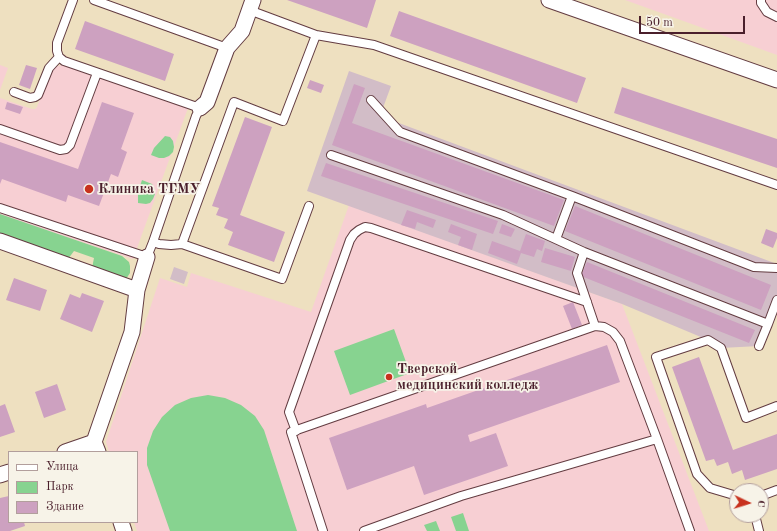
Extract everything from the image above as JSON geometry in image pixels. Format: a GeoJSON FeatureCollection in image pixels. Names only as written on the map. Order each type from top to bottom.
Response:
{"type":"FeatureCollection","features":[{"type":"Feature","properties":{"kind":"street"},"geometry":{"type":"LineString","coordinates":[[549,0],[777,80]]}},
{"type":"Feature","properties":{"kind":"street"},"geometry":{"type":"LineString","coordinates":[[200,108],[206,102],[227,48],[242,31],[251,5]]}},
{"type":"Feature","properties":{"kind":"street"},"geometry":{"type":"LineString","coordinates":[[0,241],[137,290]]}},
{"type":"Feature","properties":{"kind":"street"},"geometry":{"type":"LineString","coordinates":[[71,451],[96,447],[132,332],[137,290],[147,257]]}},
{"type":"Feature","properties":{"kind":"lane"},"geometry":{"type":"LineString","coordinates":[[0,208],[147,257],[153,242],[200,108],[97,73],[64,61],[59,57],[57,52],[57,43],[73,0]]}},
{"type":"Feature","properties":{"kind":"lane"},"geometry":{"type":"LineString","coordinates":[[94,0],[227,48]]}},
{"type":"Feature","properties":{"kind":"lane"},"geometry":{"type":"LineString","coordinates":[[761,0],[761,3],[767,12],[777,17]]}},
{"type":"Feature","properties":{"kind":"lane"},"geometry":{"type":"LineString","coordinates":[[251,5],[316,35],[374,45],[777,185]]}},
{"type":"Feature","properties":{"kind":"lane"},"geometry":{"type":"LineString","coordinates":[[182,244],[234,102],[283,121],[316,35]]}},
{"type":"Feature","properties":{"kind":"lane"},"geometry":{"type":"LineString","coordinates":[[14,92],[30,98],[38,96],[49,68],[59,57]]}},
{"type":"Feature","properties":{"kind":"lane"},"geometry":{"type":"LineString","coordinates":[[0,129],[60,150],[66,149],[70,145],[97,73]]}},
{"type":"Feature","properties":{"kind":"lane"},"geometry":{"type":"LineString","coordinates":[[371,100],[400,132],[572,196],[754,267],[777,268]]}},
{"type":"Feature","properties":{"kind":"lane"},"geometry":{"type":"LineString","coordinates":[[331,155],[503,215],[584,252],[768,324]]}},
{"type":"Feature","properties":{"kind":"lane"},"geometry":{"type":"LineString","coordinates":[[556,239],[572,196]]}},
{"type":"Feature","properties":{"kind":"lane"},"geometry":{"type":"LineString","coordinates":[[153,242],[171,245],[182,244],[282,279],[309,206]]}},
{"type":"Feature","properties":{"kind":"lane"},"geometry":{"type":"LineString","coordinates":[[296,431],[290,412],[350,240],[354,234],[365,227],[588,302]]}},
{"type":"Feature","properties":{"kind":"lane"},"geometry":{"type":"LineString","coordinates":[[584,252],[577,273],[595,326]]}},
{"type":"Feature","properties":{"kind":"lane"},"geometry":{"type":"LineString","coordinates":[[759,346],[777,300]]}},
{"type":"Feature","properties":{"kind":"lane"},"geometry":{"type":"LineString","coordinates":[[323,531],[291,432],[595,326],[613,332],[620,341],[690,531]]}},
{"type":"Feature","properties":{"kind":"lane"},"geometry":{"type":"LineString","coordinates":[[729,494],[710,488],[697,474],[656,357],[708,340],[721,348],[746,418],[777,406]]}},
{"type":"Feature","properties":{"kind":"lane"},"geometry":{"type":"LineString","coordinates":[[364,531],[461,496],[657,439]]}},
{"type":"Feature","properties":{"kind":"shaded area"},"geometry":{"type":"Polygon","coordinates":[[[625,0],[777,0],[777,55],[689,23],[625,0]]]}},
{"type":"Feature","properties":{"kind":"shaded area"},"geometry":{"type":"Polygon","coordinates":[[[0,65],[8,68],[0,90],[0,65]]]}},
{"type":"Feature","properties":{"kind":"shaded area"},"geometry":{"type":"Polygon","coordinates":[[[62,65],[188,108],[133,259],[0,215],[0,98],[35,109],[50,72],[54,67],[62,65]]]}},
{"type":"Feature","properties":{"kind":"shaded area"},"geometry":{"type":"Polygon","coordinates":[[[349,71],[391,86],[380,116],[777,264],[777,300],[759,346],[721,348],[708,340],[622,304],[307,191],[349,71]]]}},
{"type":"Feature","properties":{"kind":"shaded area","name":"Тверской медицинский колледж"},"geometry":{"type":"Polygon","coordinates":[[[349,205],[622,304],[709,531],[137,531],[134,523],[138,523],[138,451],[109,451],[106,442],[160,278],[187,287],[191,273],[311,312],[349,205]]]}},
{"type":"Feature","properties":{"kind":"shaded area"},"geometry":{"type":"Polygon","coordinates":[[[174,267],[188,272],[184,284],[170,279],[174,267]]]}},
{"type":"Feature","properties":{"kind":"green space"},"geometry":{"type":"Polygon","coordinates":[[[165,136],[170,137],[173,141],[173,152],[164,158],[151,155],[154,148],[165,136]]]}},
{"type":"Feature","properties":{"kind":"green space"},"geometry":{"type":"Polygon","coordinates":[[[142,180],[152,184],[154,188],[155,194],[150,203],[138,203],[138,192],[142,180]]]}},
{"type":"Feature","properties":{"kind":"green space"},"geometry":{"type":"Polygon","coordinates":[[[0,214],[122,256],[129,262],[130,273],[126,279],[92,268],[94,258],[74,251],[68,259],[0,234],[0,214]]]}},
{"type":"Feature","properties":{"kind":"green space"},"geometry":{"type":"Polygon","coordinates":[[[394,329],[410,373],[350,395],[334,351],[394,329]]]}},
{"type":"Feature","properties":{"kind":"green space"},"geometry":{"type":"Polygon","coordinates":[[[208,395],[225,398],[241,405],[255,416],[264,430],[297,531],[170,531],[147,465],[147,448],[153,431],[162,417],[175,405],[191,398],[208,395]]]}},
{"type":"Feature","properties":{"kind":"green space"},"geometry":{"type":"Polygon","coordinates":[[[463,513],[469,531],[456,531],[451,517],[463,513]]]}},
{"type":"Feature","properties":{"kind":"green space"},"geometry":{"type":"Polygon","coordinates":[[[436,521],[440,531],[427,531],[424,525],[436,521]]]}},
{"type":"Feature","properties":{"kind":"building"},"geometry":{"type":"Polygon","coordinates":[[[287,0],[376,0],[367,28],[287,0]]]}},
{"type":"Feature","properties":{"kind":"building"},"geometry":{"type":"Polygon","coordinates":[[[399,11],[586,78],[577,103],[390,36],[399,11]]]}},
{"type":"Feature","properties":{"kind":"building"},"geometry":{"type":"Polygon","coordinates":[[[85,21],[174,54],[165,81],[75,49],[85,21]]]}},
{"type":"Feature","properties":{"kind":"building"},"geometry":{"type":"Polygon","coordinates":[[[26,65],[37,68],[30,89],[19,85],[26,65]]]}},
{"type":"Feature","properties":{"kind":"building"},"geometry":{"type":"Polygon","coordinates":[[[310,80],[324,85],[321,93],[307,88],[310,80]]]}},
{"type":"Feature","properties":{"kind":"building"},"geometry":{"type":"Polygon","coordinates":[[[354,84],[365,88],[352,123],[564,200],[554,226],[332,145],[354,84]]]}},
{"type":"Feature","properties":{"kind":"building"},"geometry":{"type":"Polygon","coordinates":[[[622,87],[777,139],[777,168],[614,113],[622,87]]]}},
{"type":"Feature","properties":{"kind":"building"},"geometry":{"type":"Polygon","coordinates":[[[7,102],[23,107],[20,114],[5,109],[7,102]]]}},
{"type":"Feature","properties":{"kind":"building"},"geometry":{"type":"Polygon","coordinates":[[[102,102],[134,113],[121,149],[127,152],[118,177],[111,174],[99,206],[68,195],[66,202],[2,179],[0,184],[0,142],[78,169],[102,102]]]}},
{"type":"Feature","properties":{"kind":"building"},"geometry":{"type":"Polygon","coordinates":[[[245,117],[272,127],[240,215],[285,232],[274,262],[228,245],[233,232],[224,228],[228,219],[216,215],[219,208],[212,206],[245,117]]]}},
{"type":"Feature","properties":{"kind":"building"},"geometry":{"type":"Polygon","coordinates":[[[326,163],[498,221],[493,234],[321,176],[326,163]]]}},
{"type":"Feature","properties":{"kind":"building"},"geometry":{"type":"Polygon","coordinates":[[[575,206],[771,285],[761,310],[565,231],[575,206]]]}},
{"type":"Feature","properties":{"kind":"building"},"geometry":{"type":"Polygon","coordinates":[[[407,210],[436,220],[433,228],[417,222],[415,229],[401,225],[407,210]]]}},
{"type":"Feature","properties":{"kind":"building"},"geometry":{"type":"Polygon","coordinates":[[[451,224],[477,234],[472,250],[458,245],[461,237],[448,232],[451,224]]]}},
{"type":"Feature","properties":{"kind":"building"},"geometry":{"type":"Polygon","coordinates":[[[502,224],[515,229],[511,237],[499,233],[502,224]]]}},
{"type":"Feature","properties":{"kind":"building"},"geometry":{"type":"Polygon","coordinates":[[[766,229],[777,233],[777,238],[773,248],[761,243],[766,229]]]}},
{"type":"Feature","properties":{"kind":"building"},"geometry":{"type":"Polygon","coordinates":[[[526,234],[545,241],[542,251],[537,249],[534,257],[521,253],[517,264],[488,253],[492,241],[520,251],[526,234]]]}},
{"type":"Feature","properties":{"kind":"building"},"geometry":{"type":"Polygon","coordinates":[[[545,248],[575,257],[571,271],[541,262],[545,248]]]}},
{"type":"Feature","properties":{"kind":"building"},"geometry":{"type":"Polygon","coordinates":[[[587,262],[755,330],[749,343],[581,276],[587,262]]]}},
{"type":"Feature","properties":{"kind":"building"},"geometry":{"type":"Polygon","coordinates":[[[14,278],[47,290],[40,311],[6,300],[14,278]]]}},
{"type":"Feature","properties":{"kind":"building"},"geometry":{"type":"Polygon","coordinates":[[[82,293],[104,301],[92,332],[60,319],[70,294],[80,298],[82,293]]]}},
{"type":"Feature","properties":{"kind":"building"},"geometry":{"type":"Polygon","coordinates":[[[573,302],[582,325],[572,329],[563,306],[573,302]]]}},
{"type":"Feature","properties":{"kind":"building"},"geometry":{"type":"Polygon","coordinates":[[[607,345],[620,382],[468,435],[470,442],[496,433],[508,466],[424,495],[414,466],[347,490],[329,438],[426,404],[427,408],[607,345]]]}},
{"type":"Feature","properties":{"kind":"building"},"geometry":{"type":"Polygon","coordinates":[[[699,357],[733,450],[777,434],[777,469],[745,480],[742,470],[732,474],[728,462],[717,466],[714,459],[706,461],[672,367],[699,357]]]}},
{"type":"Feature","properties":{"kind":"building"},"geometry":{"type":"Polygon","coordinates":[[[57,384],[66,410],[44,418],[35,392],[57,384]]]}},
{"type":"Feature","properties":{"kind":"building"},"geometry":{"type":"Polygon","coordinates":[[[5,404],[15,432],[0,437],[0,406],[5,404]]]}},
{"type":"Feature","properties":{"kind":"building"},"geometry":{"type":"Polygon","coordinates":[[[8,496],[8,523],[24,523],[25,526],[10,531],[0,531],[0,498],[8,496]]]}},
{"type":"Feature","properties":{"kind":"place","name":"Клиника ТГМУ"},"geometry":{"type":"Point","coordinates":[89,189]}},
{"type":"Feature","properties":{"kind":"place","name":"Тверской медицинский колледж"},"geometry":{"type":"Point","coordinates":[389,377]}}]}
